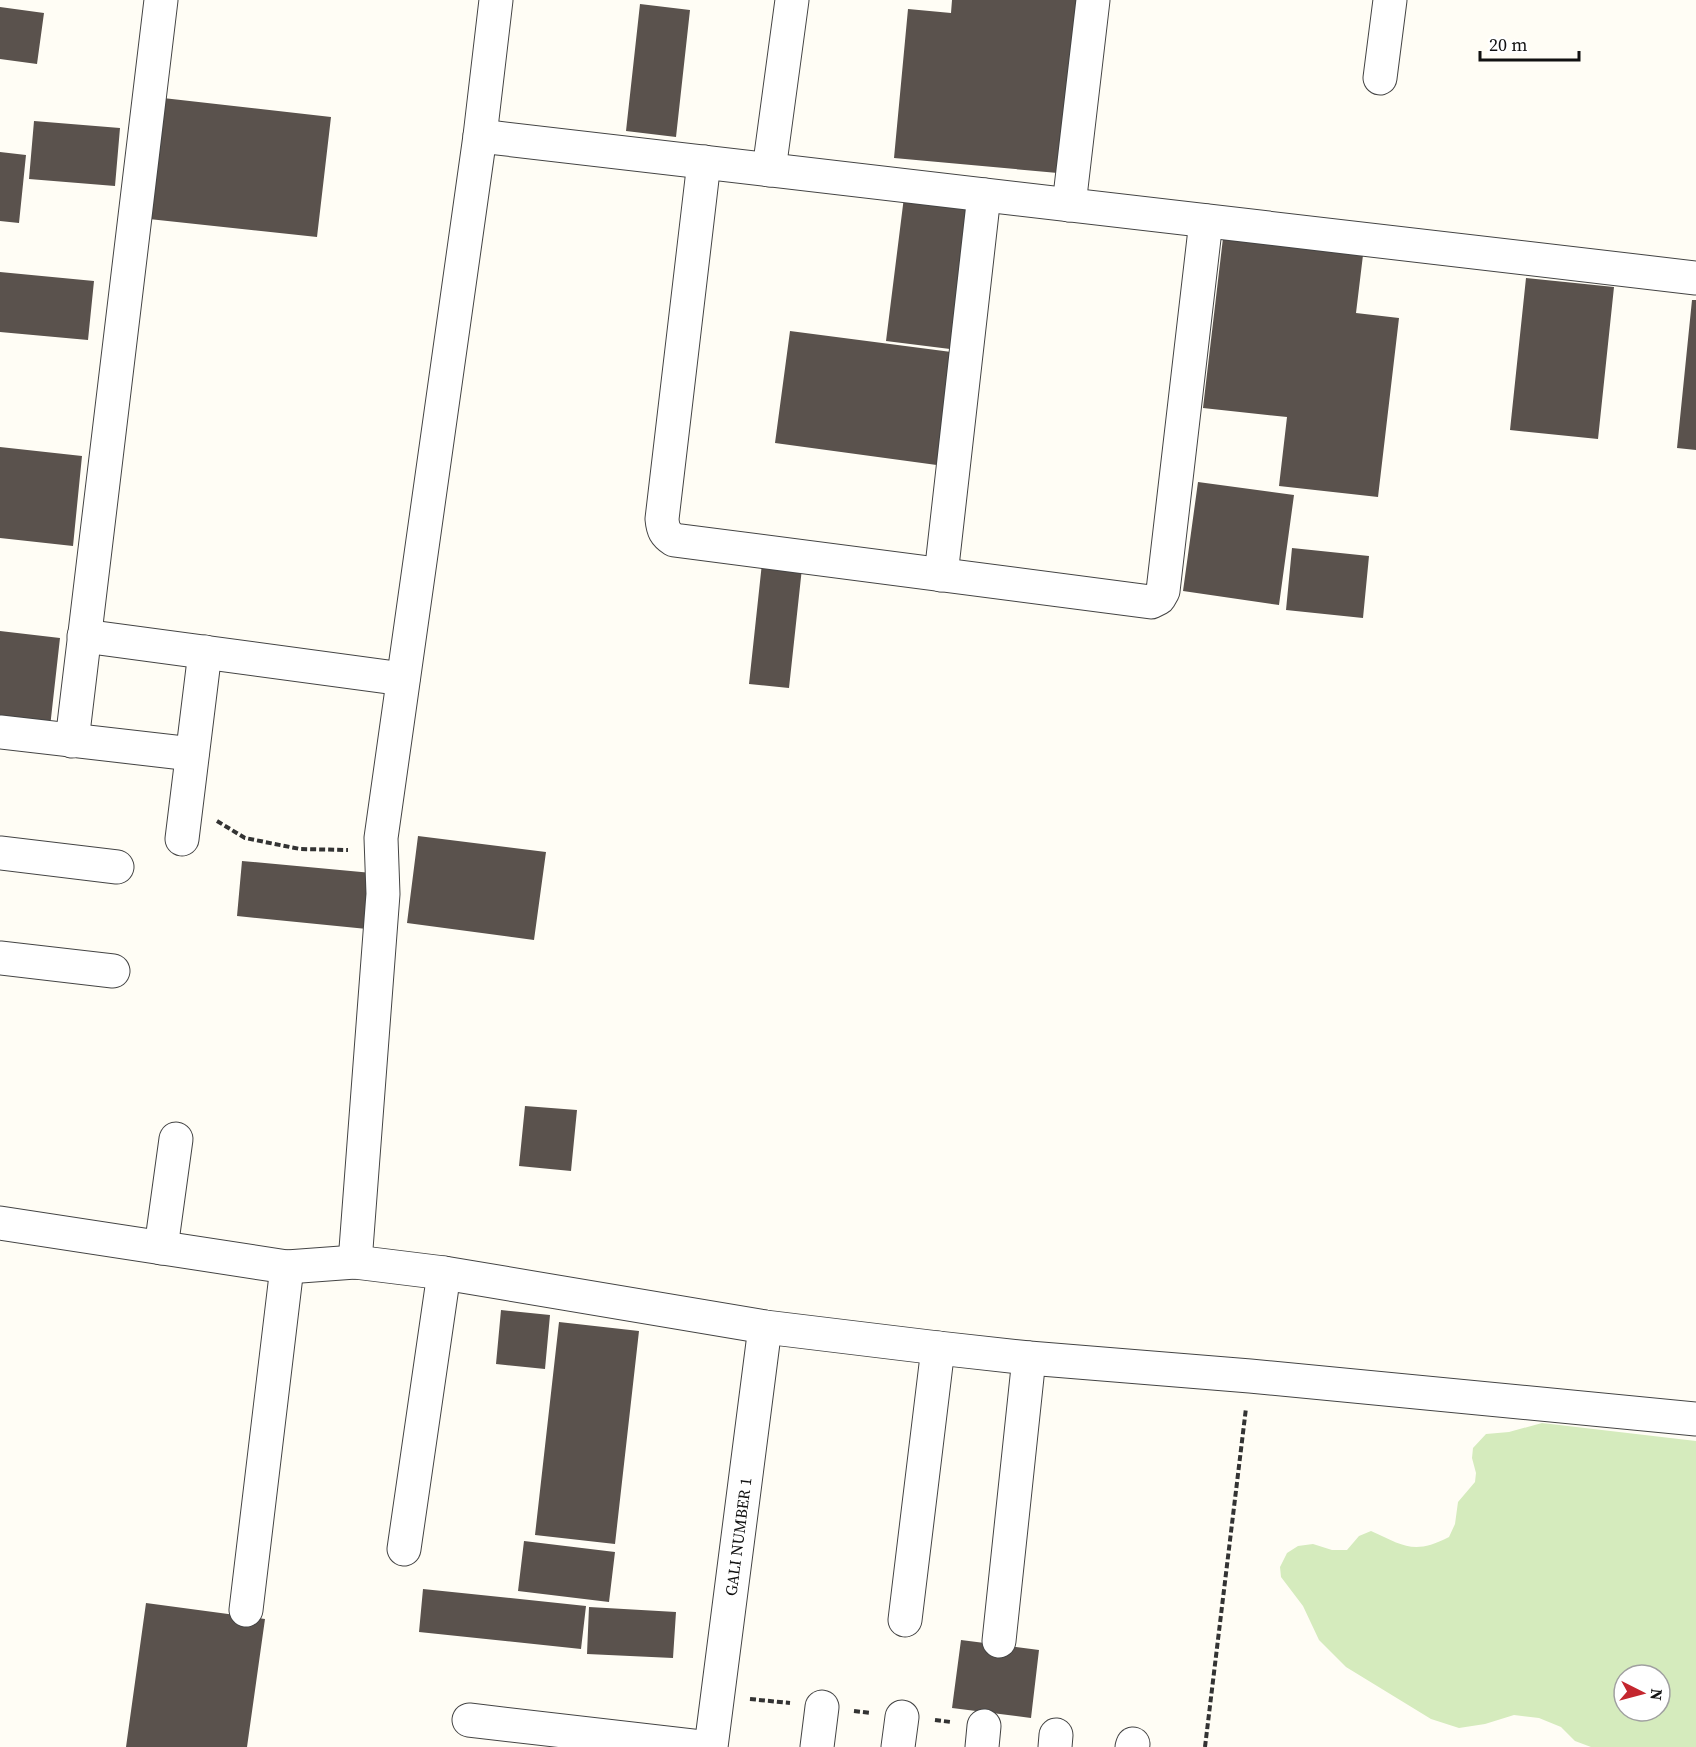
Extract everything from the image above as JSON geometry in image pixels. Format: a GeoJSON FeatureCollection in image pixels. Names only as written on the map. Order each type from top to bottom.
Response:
{"type":"FeatureCollection","features":[{"type":"Feature","properties":{"kind":"street"},"geometry":{"type":"LineString","coordinates":[[72,741],[161,0]]}},
{"type":"Feature","properties":{"kind":"street"},"geometry":{"type":"LineString","coordinates":[[355,1262],[383,894],[381,838],[480,136],[496,0]]}},
{"type":"Feature","properties":{"kind":"street"},"geometry":{"type":"LineString","coordinates":[[769,170],[792,0]]}},
{"type":"Feature","properties":{"kind":"street"},"geometry":{"type":"LineString","coordinates":[[1069,205],[1093,0]]}},
{"type":"Feature","properties":{"kind":"street"},"geometry":{"type":"LineString","coordinates":[[1380,78],[1390,0]]}},
{"type":"Feature","properties":{"kind":"street"},"geometry":{"type":"LineString","coordinates":[[480,136],[1696,278]]}},
{"type":"Feature","properties":{"kind":"street"},"geometry":{"type":"LineString","coordinates":[[704,162],[662,519],[663,530],[674,540],[1151,602],[1159,598],[1163,591],[1206,220]]}},
{"type":"Feature","properties":{"kind":"street"},"geometry":{"type":"LineString","coordinates":[[941,575],[984,195]]}},
{"type":"Feature","properties":{"kind":"street"},"geometry":{"type":"LineString","coordinates":[[84,636],[403,679]]}},
{"type":"Feature","properties":{"kind":"street"},"geometry":{"type":"LineString","coordinates":[[182,839],[205,652]]}},
{"type":"Feature","properties":{"kind":"street"},"geometry":{"type":"LineString","coordinates":[[0,732],[192,754]]}},
{"type":"Feature","properties":{"kind":"street"},"geometry":{"type":"LineString","coordinates":[[0,853],[117,867]]}},
{"type":"Feature","properties":{"kind":"street"},"geometry":{"type":"LineString","coordinates":[[0,958],[113,971]]}},
{"type":"Feature","properties":{"kind":"street"},"geometry":{"type":"LineString","coordinates":[[161,1248],[176,1139]]}},
{"type":"Feature","properties":{"kind":"street"},"geometry":{"type":"LineString","coordinates":[[0,1223],[287,1267],[355,1262],[444,1273],[765,1327],[1029,1359],[1250,1376],[1696,1419]]}},
{"type":"Feature","properties":{"kind":"street"},"geometry":{"type":"LineString","coordinates":[[246,1610],[287,1267]]}},
{"type":"Feature","properties":{"kind":"street"},"geometry":{"type":"LineString","coordinates":[[404,1549],[444,1273]]}},
{"type":"Feature","properties":{"kind":"street","name":"GALI NUMBER 1"},"geometry":{"type":"LineString","coordinates":[[711,1747],[765,1327]]}},
{"type":"Feature","properties":{"kind":"street"},"geometry":{"type":"LineString","coordinates":[[905,1620],[938,1348]]}},
{"type":"Feature","properties":{"kind":"street"},"geometry":{"type":"LineString","coordinates":[[999,1641],[1029,1359]]}},
{"type":"Feature","properties":{"kind":"street"},"geometry":{"type":"LineString","coordinates":[[817,1747],[822,1707]]}},
{"type":"Feature","properties":{"kind":"street"},"geometry":{"type":"LineString","coordinates":[[470,1720],[701,1747]]}},
{"type":"Feature","properties":{"kind":"path"},"geometry":{"type":"LineString","coordinates":[[186,801],[245,838],[300,849],[358,850],[381,838]]}},
{"type":"Feature","properties":{"kind":"path"},"geometry":{"type":"LineString","coordinates":[[1205,1747],[1250,1376]]}},
{"type":"Feature","properties":{"kind":"path"},"geometry":{"type":"LineString","coordinates":[[717,1695],[822,1707],[900,1732],[983,1737]]}},
{"type":"Feature","properties":{"kind":"green space"},"geometry":{"type":"Polygon","coordinates":[[[1542,1423],[1696,1441],[1696,1747],[1591,1747],[1575,1741],[1561,1727],[1539,1718],[1514,1715],[1485,1724],[1459,1728],[1431,1719],[1346,1667],[1319,1640],[1303,1606],[1281,1577],[1280,1567],[1287,1553],[1298,1546],[1313,1544],[1332,1550],[1347,1550],[1359,1536],[1371,1531],[1392,1541],[1418,1547],[1437,1543],[1449,1537],[1455,1524],[1458,1502],[1475,1482],[1473,1448],[1486,1434],[1509,1432],[1542,1423]]]}},
{"type":"Feature","properties":{"kind":"building"},"geometry":{"type":"Polygon","coordinates":[[[952,0],[1085,0],[1069,174],[894,158],[908,9],[951,13],[952,0]]]}},
{"type":"Feature","properties":{"kind":"building"},"geometry":{"type":"Polygon","coordinates":[[[640,4],[690,10],[676,137],[626,131],[640,4]]]}},
{"type":"Feature","properties":{"kind":"building"},"geometry":{"type":"Polygon","coordinates":[[[0,7],[44,13],[37,64],[0,59],[0,7]]]}},
{"type":"Feature","properties":{"kind":"building"},"geometry":{"type":"Polygon","coordinates":[[[163,98],[331,117],[317,237],[149,219],[163,98]]]}},
{"type":"Feature","properties":{"kind":"building"},"geometry":{"type":"Polygon","coordinates":[[[34,121],[120,128],[115,186],[29,179],[34,121]]]}},
{"type":"Feature","properties":{"kind":"building"},"geometry":{"type":"Polygon","coordinates":[[[0,152],[26,155],[19,223],[0,221],[0,152]]]}},
{"type":"Feature","properties":{"kind":"building"},"geometry":{"type":"Polygon","coordinates":[[[905,189],[977,198],[958,350],[886,341],[905,189]]]}},
{"type":"Feature","properties":{"kind":"building"},"geometry":{"type":"Polygon","coordinates":[[[1223,238],[1363,255],[1356,313],[1399,318],[1378,497],[1279,486],[1287,417],[1203,408],[1223,238]]]}},
{"type":"Feature","properties":{"kind":"building"},"geometry":{"type":"Polygon","coordinates":[[[0,272],[94,281],[88,340],[0,332],[0,272]]]}},
{"type":"Feature","properties":{"kind":"building"},"geometry":{"type":"Polygon","coordinates":[[[1526,278],[1614,287],[1598,439],[1510,430],[1526,278]]]}},
{"type":"Feature","properties":{"kind":"building"},"geometry":{"type":"Polygon","coordinates":[[[1692,300],[1696,300],[1696,450],[1677,448],[1692,300]]]}},
{"type":"Feature","properties":{"kind":"building"},"geometry":{"type":"Polygon","coordinates":[[[790,331],[959,353],[944,466],[775,443],[790,331]]]}},
{"type":"Feature","properties":{"kind":"building"},"geometry":{"type":"Polygon","coordinates":[[[0,447],[82,456],[73,546],[0,538],[0,447]]]}},
{"type":"Feature","properties":{"kind":"building"},"geometry":{"type":"Polygon","coordinates":[[[1198,482],[1294,495],[1279,605],[1183,591],[1198,482]]]}},
{"type":"Feature","properties":{"kind":"building"},"geometry":{"type":"Polygon","coordinates":[[[1292,548],[1369,556],[1363,618],[1286,610],[1292,548]]]}},
{"type":"Feature","properties":{"kind":"building"},"geometry":{"type":"Polygon","coordinates":[[[762,563],[802,568],[789,688],[749,684],[762,563]]]}},
{"type":"Feature","properties":{"kind":"building"},"geometry":{"type":"Polygon","coordinates":[[[0,631],[60,638],[49,736],[0,730],[0,631]]]}},
{"type":"Feature","properties":{"kind":"building"},"geometry":{"type":"Polygon","coordinates":[[[418,836],[546,852],[534,940],[407,923],[418,836]]]}},
{"type":"Feature","properties":{"kind":"building"},"geometry":{"type":"Polygon","coordinates":[[[242,861],[372,873],[367,929],[237,916],[242,861]]]}},
{"type":"Feature","properties":{"kind":"building"},"geometry":{"type":"Polygon","coordinates":[[[525,1106],[577,1110],[571,1171],[519,1166],[525,1106]]]}},
{"type":"Feature","properties":{"kind":"building"},"geometry":{"type":"Polygon","coordinates":[[[501,1310],[550,1315],[545,1369],[496,1364],[501,1310]]]}},
{"type":"Feature","properties":{"kind":"building"},"geometry":{"type":"Polygon","coordinates":[[[559,1322],[639,1331],[615,1544],[535,1535],[559,1322]]]}},
{"type":"Feature","properties":{"kind":"building"},"geometry":{"type":"Polygon","coordinates":[[[524,1541],[615,1552],[609,1602],[518,1591],[524,1541]]]}},
{"type":"Feature","properties":{"kind":"building"},"geometry":{"type":"Polygon","coordinates":[[[423,1589],[586,1606],[581,1649],[419,1632],[423,1589]]]}},
{"type":"Feature","properties":{"kind":"building"},"geometry":{"type":"Polygon","coordinates":[[[146,1603],[265,1619],[247,1747],[126,1747],[146,1603]]]}},
{"type":"Feature","properties":{"kind":"building"},"geometry":{"type":"Polygon","coordinates":[[[589,1607],[676,1612],[673,1658],[587,1654],[589,1607]]]}},
{"type":"Feature","properties":{"kind":"building"},"geometry":{"type":"Polygon","coordinates":[[[961,1640],[1039,1650],[1031,1718],[952,1708],[961,1640]]]}}]}
